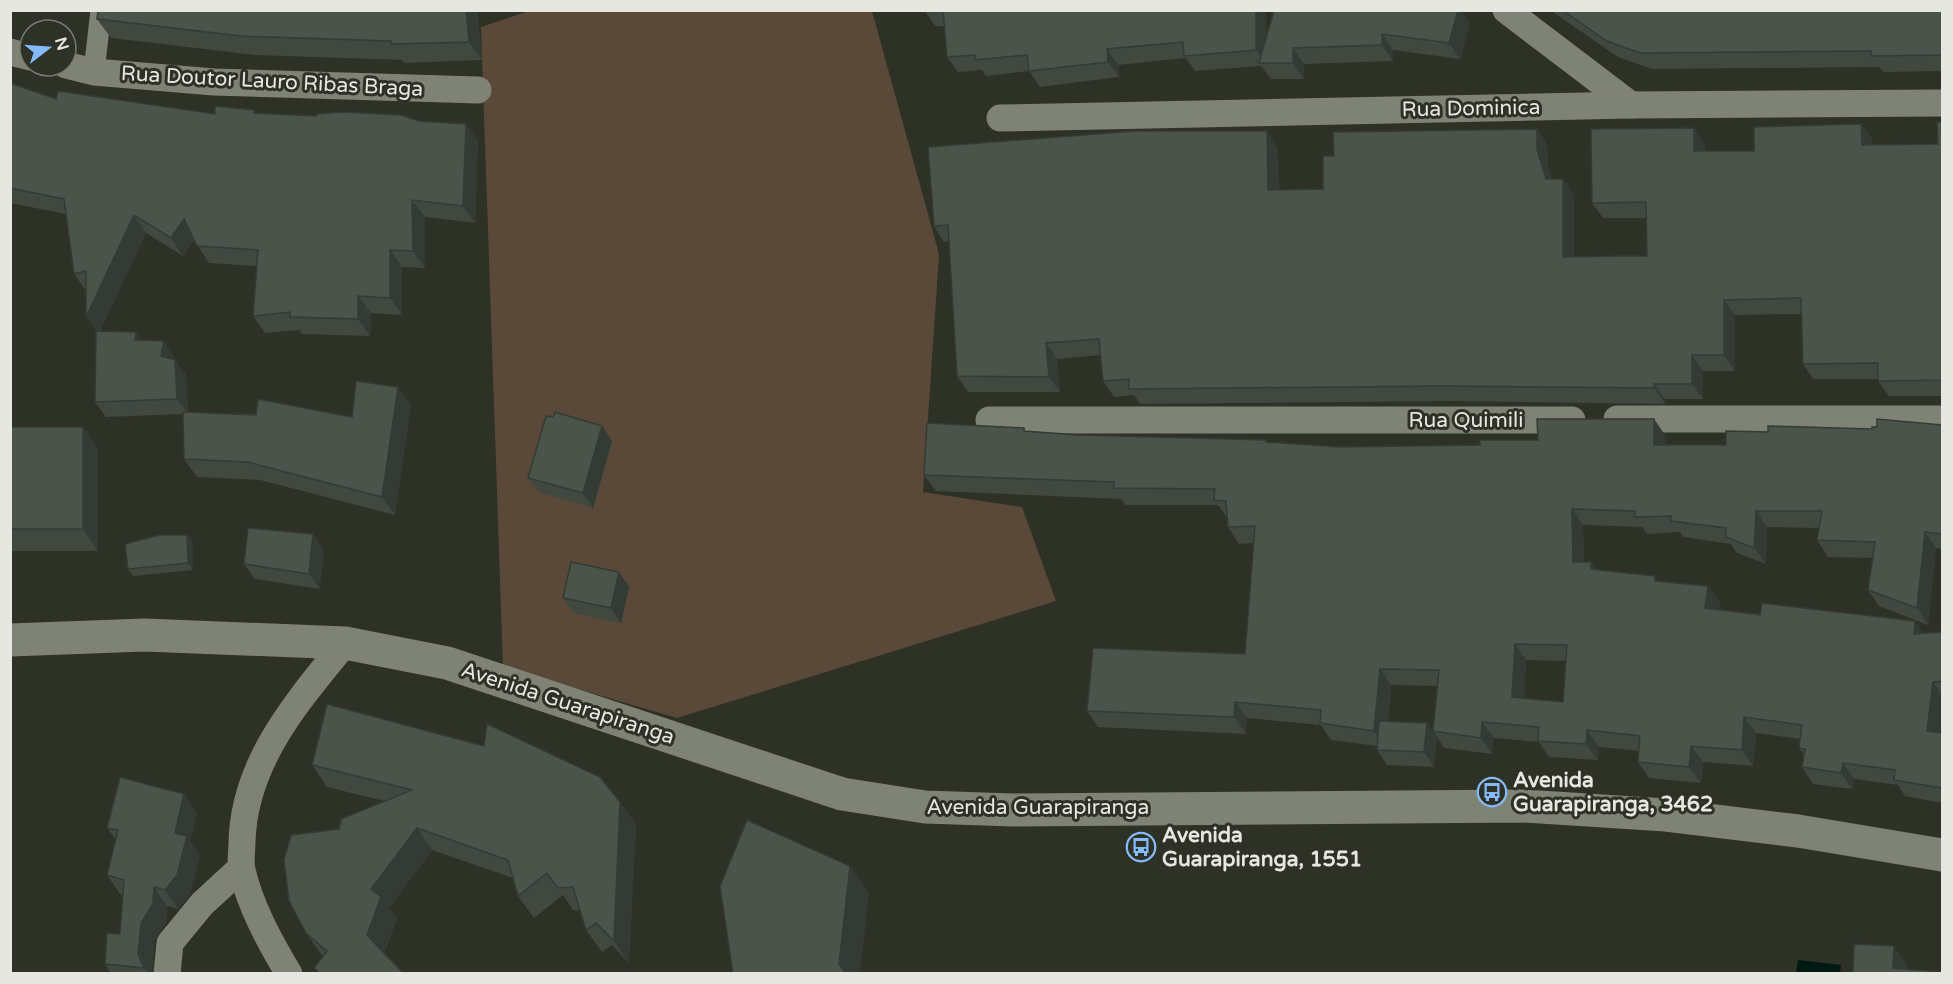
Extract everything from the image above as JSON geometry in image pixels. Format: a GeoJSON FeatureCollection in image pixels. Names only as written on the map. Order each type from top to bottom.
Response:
{"type":"FeatureCollection","features":[{"type":"Feature","properties":{"kind":"main road","name":"Avenida Guarapiranga"},"geometry":{"type":"LineString","coordinates":[[10,640],[145,635],[345,643],[447,663],[842,794],[925,807],[1013,810],[1522,806],[1677,816],[1798,831],[1942,855]]}},
{"type":"Feature","properties":{"kind":"street"},"geometry":{"type":"LineString","coordinates":[[94,72],[101,10]]}},
{"type":"Feature","properties":{"kind":"street"},"geometry":{"type":"LineString","coordinates":[[1506,10],[1631,105]]}},
{"type":"Feature","properties":{"kind":"street","name":"Rua Doutor Lauro Ribas Braga"},"geometry":{"type":"LineString","coordinates":[[78,68],[94,72],[214,82],[478,90]]}},
{"type":"Feature","properties":{"kind":"street","name":"Rua Dominica"},"geometry":{"type":"LineString","coordinates":[[1000,118],[1631,105],[1942,103]]}},
{"type":"Feature","properties":{"kind":"street","name":"Rua Quimili"},"geometry":{"type":"LineString","coordinates":[[989,420],[1942,419]]}},
{"type":"Feature","properties":{"kind":"street"},"geometry":{"type":"LineString","coordinates":[[289,974],[256,911],[242,868],[242,832],[248,796],[269,744],[305,693],[345,643]]}},
{"type":"Feature","properties":{"kind":"street"},"geometry":{"type":"LineString","coordinates":[[167,974],[170,943],[202,904],[242,868]]}},
{"type":"Feature","properties":{"kind":"shaded area"},"geometry":{"type":"Polygon","coordinates":[[[532,10],[872,11],[939,254],[923,492],[1022,507],[1056,601],[677,718],[503,667],[481,27],[532,10]]]}},
{"type":"Feature","properties":{"kind":"water"},"geometry":{"type":"Polygon","coordinates":[[[1798,960],[1841,965],[1840,973],[1796,973],[1798,960]]]}},
{"type":"Feature","properties":{"kind":"building"},"geometry":{"type":"Polygon","coordinates":[[[98,10],[466,10],[469,42],[391,44],[391,41],[241,36],[97,19],[98,10]]]}},
{"type":"Feature","properties":{"kind":"building"},"geometry":{"type":"Polygon","coordinates":[[[943,10],[1256,10],[1256,50],[1184,56],[1183,42],[1107,49],[1108,62],[1029,71],[1027,55],[975,60],[975,55],[947,57],[943,10]]]}},
{"type":"Feature","properties":{"kind":"building"},"geometry":{"type":"Polygon","coordinates":[[[1274,10],[1458,10],[1449,43],[1382,34],[1382,45],[1293,48],[1293,63],[1259,63],[1274,10]]]}},
{"type":"Feature","properties":{"kind":"building"},"geometry":{"type":"Polygon","coordinates":[[[1562,10],[1942,10],[1942,55],[1872,56],[1871,51],[1640,53],[1607,41],[1562,10]]]}},
{"type":"Feature","properties":{"kind":"building"},"geometry":{"type":"Polygon","coordinates":[[[10,83],[56,99],[58,91],[215,114],[215,106],[254,110],[254,113],[316,116],[317,114],[343,112],[401,115],[419,121],[466,124],[463,206],[412,200],[413,251],[390,250],[390,298],[358,296],[358,319],[290,317],[290,312],[253,316],[258,250],[197,246],[184,219],[171,238],[134,215],[86,317],[86,271],[74,274],[64,199],[10,188],[10,83]]]}},
{"type":"Feature","properties":{"kind":"building"},"geometry":{"type":"Polygon","coordinates":[[[1937,122],[1942,122],[1942,380],[1878,381],[1878,363],[1803,364],[1801,298],[1724,300],[1724,355],[1692,355],[1692,384],[1654,384],[1654,388],[1440,386],[1129,389],[1129,379],[1103,381],[1099,339],[1046,343],[1049,377],[957,376],[948,225],[934,226],[928,147],[1135,131],[1267,131],[1268,190],[1323,189],[1323,156],[1334,156],[1333,132],[1537,129],[1537,149],[1546,179],[1563,179],[1563,257],[1647,256],[1646,202],[1592,203],[1591,129],[1694,128],[1694,151],[1754,151],[1754,127],[1861,124],[1862,145],[1938,144],[1937,122]]]}},
{"type":"Feature","properties":{"kind":"building"},"geometry":{"type":"Polygon","coordinates":[[[96,331],[136,332],[135,340],[164,341],[161,356],[175,360],[177,399],[95,402],[96,331]]]}},
{"type":"Feature","properties":{"kind":"building"},"geometry":{"type":"Polygon","coordinates":[[[356,381],[398,387],[382,497],[247,462],[184,459],[183,412],[256,415],[258,399],[352,417],[356,381]]]}},
{"type":"Feature","properties":{"kind":"building"},"geometry":{"type":"Polygon","coordinates":[[[555,412],[602,426],[583,493],[528,478],[546,416],[553,417],[555,412]]]}},
{"type":"Feature","properties":{"kind":"building"},"geometry":{"type":"Polygon","coordinates":[[[1537,419],[1654,419],[1654,445],[1726,445],[1726,431],[1768,432],[1768,426],[1872,429],[1872,427],[1877,427],[1877,419],[1942,425],[1942,534],[1925,532],[1917,608],[1868,590],[1875,542],[1817,540],[1822,511],[1756,511],[1754,548],[1726,537],[1726,528],[1671,521],[1671,516],[1635,517],[1635,511],[1572,509],[1573,562],[1591,562],[1591,569],[1655,576],[1655,581],[1708,586],[1705,608],[1760,615],[1762,603],[1915,621],[1914,634],[1942,632],[1942,681],[1933,682],[1927,731],[1942,733],[1942,788],[1894,780],[1895,770],[1843,763],[1841,773],[1802,767],[1805,749],[1799,748],[1802,725],[1744,717],[1742,750],[1691,746],[1689,767],[1638,762],[1640,736],[1587,730],[1586,744],[1538,741],[1539,727],[1482,722],[1481,738],[1433,731],[1439,670],[1380,669],[1374,731],[1320,723],[1321,710],[1235,702],[1234,717],[1087,711],[1093,648],[1245,654],[1255,526],[1228,527],[1226,501],[1214,500],[1215,489],[1114,488],[1114,482],[924,475],[927,423],[1024,428],[1024,431],[1078,435],[1266,440],[1266,442],[1341,447],[1480,445],[1480,440],[1538,440],[1537,419]],[[1515,644],[1512,697],[1563,702],[1567,645],[1515,644]]]}},
{"type":"Feature","properties":{"kind":"building"},"geometry":{"type":"Polygon","coordinates":[[[10,427],[83,427],[83,529],[10,529],[10,427]]]}},
{"type":"Feature","properties":{"kind":"building"},"geometry":{"type":"Polygon","coordinates":[[[248,528],[313,534],[309,574],[244,564],[248,528]]]}},
{"type":"Feature","properties":{"kind":"building"},"geometry":{"type":"Polygon","coordinates":[[[159,535],[187,535],[188,563],[128,569],[125,544],[159,535]]]}},
{"type":"Feature","properties":{"kind":"building"},"geometry":{"type":"Polygon","coordinates":[[[571,562],[619,572],[611,608],[563,598],[571,562]]]}},
{"type":"Feature","properties":{"kind":"building"},"geometry":{"type":"Polygon","coordinates":[[[327,704],[484,746],[487,724],[600,777],[620,802],[614,941],[596,923],[586,930],[573,887],[558,888],[547,873],[518,896],[508,860],[417,828],[371,889],[381,897],[367,935],[404,974],[321,974],[314,968],[327,951],[306,933],[289,901],[284,860],[291,835],[339,829],[341,819],[412,790],[312,765],[327,704]]]}},
{"type":"Feature","properties":{"kind":"building"},"geometry":{"type":"Polygon","coordinates":[[[1379,721],[1427,723],[1424,752],[1377,750],[1379,721]]]}},
{"type":"Feature","properties":{"kind":"building"},"geometry":{"type":"Polygon","coordinates":[[[120,777],[184,794],[175,833],[187,836],[177,875],[165,890],[154,887],[153,904],[141,923],[138,954],[144,968],[105,964],[107,933],[120,934],[124,880],[107,875],[118,830],[107,828],[120,777]]]}},
{"type":"Feature","properties":{"kind":"building"},"geometry":{"type":"Polygon","coordinates":[[[747,820],[850,866],[839,964],[846,974],[733,974],[720,886],[747,820]]]}},
{"type":"Feature","properties":{"kind":"building"},"geometry":{"type":"Polygon","coordinates":[[[1854,944],[1894,946],[1893,968],[1942,972],[1942,974],[1853,974],[1854,944]]]}},
{"type":"Feature","properties":{"kind":"place","name":"Avenida Guarapiranga, 3462"},"geometry":{"type":"Point","coordinates":[1492,792]}},
{"type":"Feature","properties":{"kind":"place","name":"Avenida Guarapiranga, 1551"},"geometry":{"type":"Point","coordinates":[1141,847]}}]}
